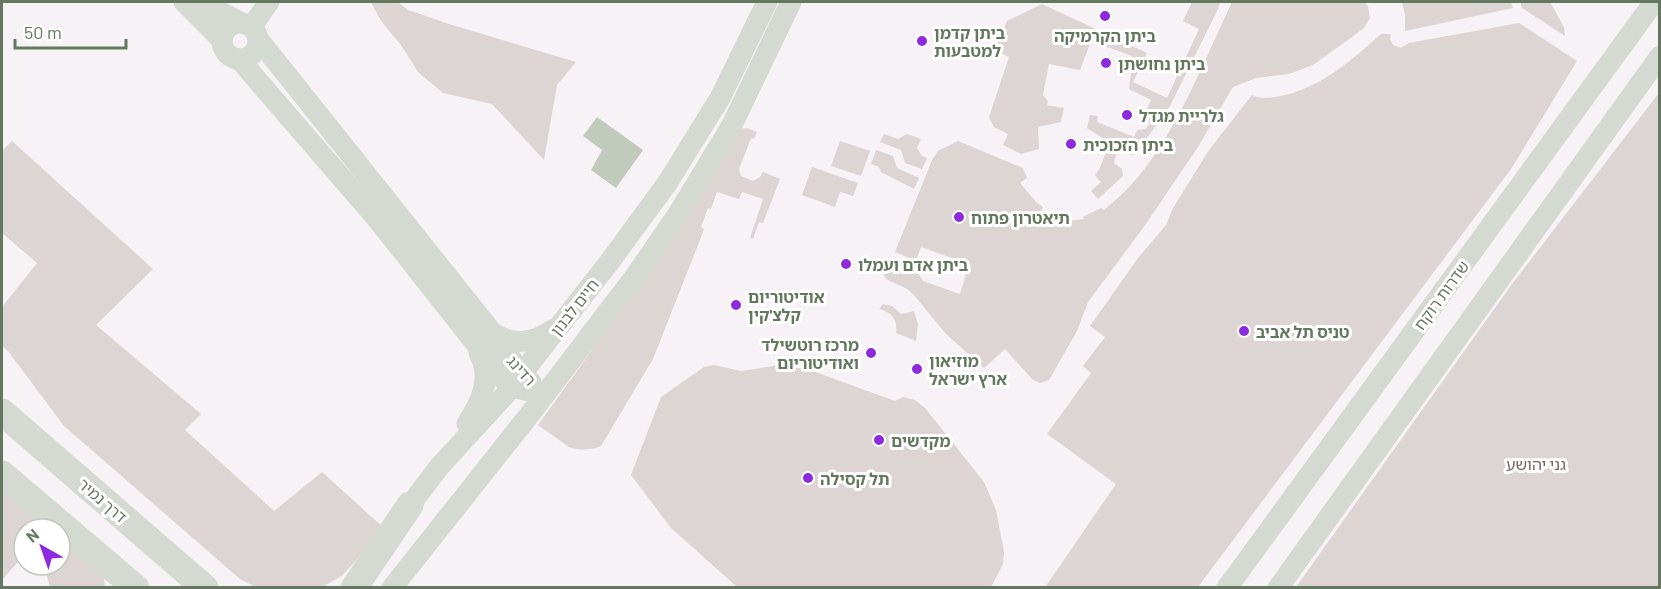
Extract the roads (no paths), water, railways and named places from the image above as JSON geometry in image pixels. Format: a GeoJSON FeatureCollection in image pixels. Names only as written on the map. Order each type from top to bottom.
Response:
{"type":"FeatureCollection","features":[{"type":"Feature","properties":{"kind":"highway","name":"דרך נמיר"},"geometry":{"type":"LineString","coordinates":[[2,412],[205,587]]}},
{"type":"Feature","properties":{"kind":"highway"},"geometry":{"type":"LineString","coordinates":[[2,474],[124,582]]}},
{"type":"Feature","properties":{"kind":"highway"},"geometry":{"type":"LineString","coordinates":[[354,588],[410,505]]}},
{"type":"Feature","properties":{"kind":"main road"},"geometry":{"type":"LineString","coordinates":[[184,2],[222,40],[225,51],[234,58],[251,56],[258,46],[250,29]]}},
{"type":"Feature","properties":{"kind":"main road","name":"רדינג"},"geometry":{"type":"LineString","coordinates":[[201,2],[250,29],[454,301],[471,340],[516,380],[545,394]]}},
{"type":"Feature","properties":{"kind":"main road"},"geometry":{"type":"LineString","coordinates":[[250,29],[269,2]]}},
{"type":"Feature","properties":{"kind":"main road","name":"חיים לבנון"},"geometry":{"type":"LineString","coordinates":[[344,588],[439,467],[516,380],[668,182],[720,98],[767,2]]}},
{"type":"Feature","properties":{"kind":"main road","name":"חיים לבנון"},"geometry":{"type":"LineString","coordinates":[[392,588],[636,275],[678,214],[732,125],[791,2]]}},
{"type":"Feature","properties":{"kind":"main road","name":"שדרות רוקח"},"geometry":{"type":"LineString","coordinates":[[1227,588],[1654,2]]}},
{"type":"Feature","properties":{"kind":"main road"},"geometry":{"type":"LineString","coordinates":[[222,40],[230,26],[250,29]]}},
{"type":"Feature","properties":{"kind":"main road"},"geometry":{"type":"LineString","coordinates":[[1278,588],[1659,57]]}},
{"type":"Feature","properties":{"kind":"main road","name":"רדינג"},"geometry":{"type":"LineString","coordinates":[[239,59],[378,220],[454,301],[491,331],[516,380]]}},
{"type":"Feature","properties":{"kind":"main road"},"geometry":{"type":"LineString","coordinates":[[491,331],[504,340],[522,342],[543,336],[561,323]]}},
{"type":"Feature","properties":{"kind":"main road"},"geometry":{"type":"LineString","coordinates":[[439,467],[481,400],[485,383],[485,368],[471,340]]}},
{"type":"Feature","properties":{"kind":"place","name":"ביתן הקרמיקה"},"geometry":{"type":"Point","coordinates":[1105,16]}},
{"type":"Feature","properties":{"kind":"place","name":"ביתן קדמן למטבעות"},"geometry":{"type":"Point","coordinates":[922,41]}},
{"type":"Feature","properties":{"kind":"place","name":"ביתן נחושתן"},"geometry":{"type":"Point","coordinates":[1106,63]}},
{"type":"Feature","properties":{"kind":"place","name":"גלריית מגדל"},"geometry":{"type":"Point","coordinates":[1127,115]}},
{"type":"Feature","properties":{"kind":"place","name":"ביתן הזכוכית"},"geometry":{"type":"Point","coordinates":[1071,144]}},
{"type":"Feature","properties":{"kind":"place","name":"תיאטרון פתוח"},"geometry":{"type":"Point","coordinates":[959,217]}},
{"type":"Feature","properties":{"kind":"place","name":"ביתן אדם ועמלו"},"geometry":{"type":"Point","coordinates":[846,264]}},
{"type":"Feature","properties":{"kind":"place","name":"אודיטוריום קלצ'קין"},"geometry":{"type":"Point","coordinates":[736,305]}},
{"type":"Feature","properties":{"kind":"place","name":"טניס תל אביב"},"geometry":{"type":"Point","coordinates":[1244,331]}},
{"type":"Feature","properties":{"kind":"place","name":"מרכז רוטשילד ואודיטוריום"},"geometry":{"type":"Point","coordinates":[871,353]}},
{"type":"Feature","properties":{"kind":"place","name":"מוזיאון ארץ ישראל"},"geometry":{"type":"Point","coordinates":[917,369]}},
{"type":"Feature","properties":{"kind":"place","name":"מקדשים"},"geometry":{"type":"Point","coordinates":[879,440]}},
{"type":"Feature","properties":{"kind":"place","name":"תל קסילה"},"geometry":{"type":"Point","coordinates":[808,478]}},
{"type":"Feature","properties":{"kind":"park label","name":"גני יהושע"},"geometry":{"type":"Point","coordinates":[1536,463]}}]}
